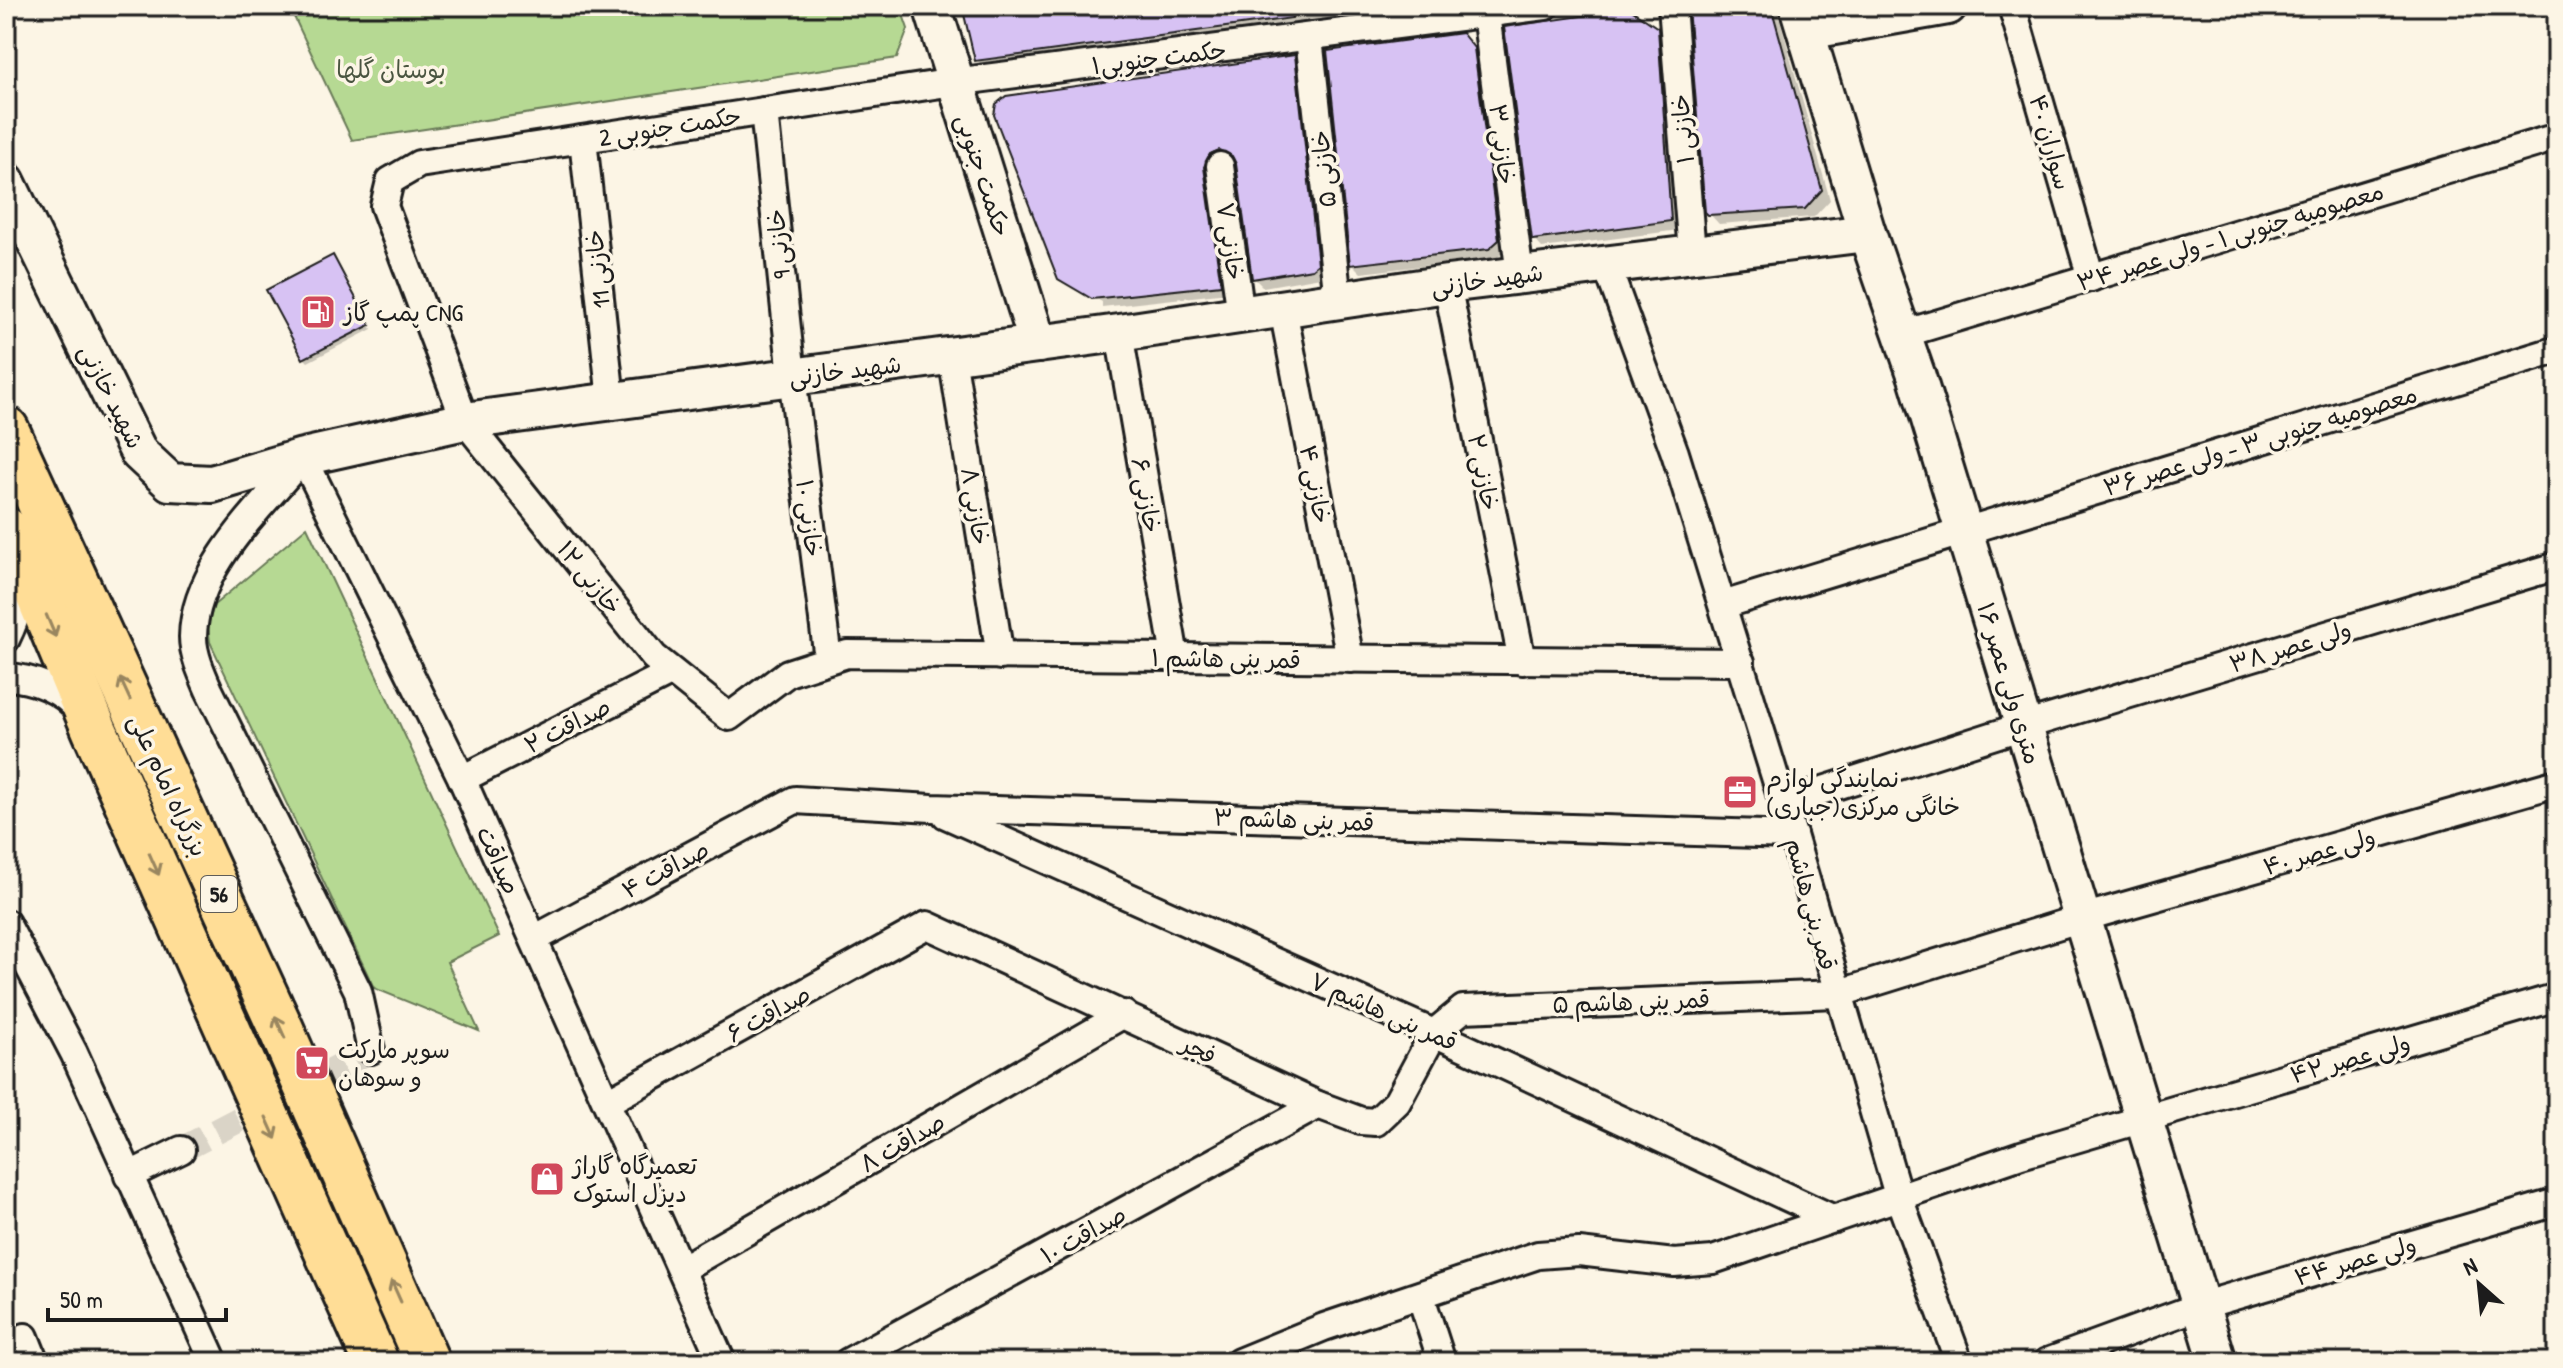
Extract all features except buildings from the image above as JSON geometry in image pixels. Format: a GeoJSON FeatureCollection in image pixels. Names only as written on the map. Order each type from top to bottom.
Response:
{"type":"FeatureCollection","features":[{"type":"Feature","properties":{"kind":"highway","name":"بزرگراه امام علی"},"geometry":{"type":"LineString","coordinates":[[6,429],[281,1029],[427,1362]]}},
{"type":"Feature","properties":{"kind":"highway","name":"بزرگراه امام علی"},"geometry":{"type":"LineString","coordinates":[[8,535],[27,568],[95,731],[376,1362]]}},
{"type":"Feature","properties":{"kind":"street","name":"حکمت جنوبی"},"geometry":{"type":"LineString","coordinates":[[932,6],[1038,344]]}},
{"type":"Feature","properties":{"kind":"street","name":"حکمت جنوبی۱"},"geometry":{"type":"LineString","coordinates":[[954,82],[1545,6]]}},
{"type":"Feature","properties":{"kind":"street","name":"خازنی ۱"},"geometry":{"type":"LineString","coordinates":[[1672,6],[1692,253]]}},
{"type":"Feature","properties":{"kind":"street"},"geometry":{"type":"LineString","coordinates":[[1802,18],[1948,6]]}},
{"type":"Feature","properties":{"kind":"street","name":"سواران ۴۰"},"geometry":{"type":"LineString","coordinates":[[2012,6],[2091,278]]}},
{"type":"Feature","properties":{"kind":"street","name":"خازنی ۳"},"geometry":{"type":"LineString","coordinates":[[1486,14],[1520,275]]}},
{"type":"Feature","properties":{"kind":"street","name":"۱۶ متری ولی عصر"},"geometry":{"type":"LineString","coordinates":[[1802,18],[1867,233],[1903,334],[1964,531],[2218,1362]]}},
{"type":"Feature","properties":{"kind":"street","name":"خازنی ۵"},"geometry":{"type":"LineString","coordinates":[[1309,38],[1338,300]]}},
{"type":"Feature","properties":{"kind":"street","name":"حکمت جنوبی 2"},"geometry":{"type":"LineString","coordinates":[[390,181],[419,164],[954,82]]}},
{"type":"Feature","properties":{"kind":"street","name":"خازنی 9"},"geometry":{"type":"LineString","coordinates":[[764,111],[792,376]]}},
{"type":"Feature","properties":{"kind":"street","name":"معصومیه جنوبی ۱ - ولی عصر ۳۴"},"geometry":{"type":"LineString","coordinates":[[1903,334],[2557,137]]}},
{"type":"Feature","properties":{"kind":"street","name":"خازنی 11"},"geometry":{"type":"LineString","coordinates":[[583,139],[611,400]]}},
{"type":"Feature","properties":{"kind":"street","name":"خازنی ۷"},"geometry":{"type":"LineString","coordinates":[[1220,166],[1241,315]]}},
{"type":"Feature","properties":{"kind":"street","name":"شهید خازنی"},"geometry":{"type":"LineString","coordinates":[[6,181],[139,453],[170,482],[212,484],[303,457],[465,421],[1119,333],[1447,284],[1867,233]]}},
{"type":"Feature","properties":{"kind":"street","name":"خازنی ۱۲"},"geometry":{"type":"LineString","coordinates":[[390,181],[384,206],[465,421],[654,657],[729,717]]}},
{"type":"Feature","properties":{"kind":"street","name":"قمر بنی هاشم"},"geometry":{"type":"LineString","coordinates":[[1606,264],[1675,453],[1793,835],[1898,1195],[1959,1362]]}},
{"type":"Feature","properties":{"kind":"street","name":"خازنی ۲"},"geometry":{"type":"LineString","coordinates":[[1447,284],[1522,661]]}},
{"type":"Feature","properties":{"kind":"street","name":"خازنی ۴"},"geometry":{"type":"LineString","coordinates":[[1283,309],[1350,659]]}},
{"type":"Feature","properties":{"kind":"street","name":"خازنی ۶"},"geometry":{"type":"LineString","coordinates":[[1119,333],[1175,657]]}},
{"type":"Feature","properties":{"kind":"street","name":"معصومیه جنوبی ۳ - ولی عصر ۳۶"},"geometry":{"type":"LineString","coordinates":[[1723,605],[2557,350]]}},
{"type":"Feature","properties":{"kind":"street","name":"خازنی ۸"},"geometry":{"type":"LineString","coordinates":[[952,356],[1000,656]]}},
{"type":"Feature","properties":{"kind":"street","name":"خازنی ۱۰"},"geometry":{"type":"LineString","coordinates":[[792,376],[828,659]]}},
{"type":"Feature","properties":{"kind":"street"},"geometry":{"type":"LineString","coordinates":[[303,457],[207,581],[197,611],[193,639],[209,690],[358,991],[371,1050]]}},
{"type":"Feature","properties":{"kind":"street","name":"صداقت"},"geometry":{"type":"LineString","coordinates":[[303,457],[462,779],[609,1101],[722,1362]]}},
{"type":"Feature","properties":{"kind":"street"},"geometry":{"type":"LineString","coordinates":[[6,639],[17,616],[21,589],[8,535]]}},
{"type":"Feature","properties":{"kind":"street","name":"ولی عصر ۳۸"},"geometry":{"type":"LineString","coordinates":[[1783,803],[2023,726],[2557,566]]}},
{"type":"Feature","properties":{"kind":"street","name":"قمر بنی هاشم ۱"},"geometry":{"type":"LineString","coordinates":[[729,717],[788,673],[847,654],[1741,662]]}},
{"type":"Feature","properties":{"kind":"street","name":"صداقت ۲"},"geometry":{"type":"LineString","coordinates":[[462,779],[672,672]]}},
{"type":"Feature","properties":{"kind":"street"},"geometry":{"type":"LineString","coordinates":[[6,677],[44,685],[74,703],[95,731]]}},
{"type":"Feature","properties":{"kind":"street","name":"ولی عصر ۴۰"},"geometry":{"type":"LineString","coordinates":[[1837,994],[2082,918],[2557,783]]}},
{"type":"Feature","properties":{"kind":"street","name":"صداقت ۴"},"geometry":{"type":"LineString","coordinates":[[534,939],[795,800]]}},
{"type":"Feature","properties":{"kind":"street","name":"قمر بنی هاشم ۳"},"geometry":{"type":"LineString","coordinates":[[795,800],[932,808],[1793,835]]}},
{"type":"Feature","properties":{"kind":"street","name":"قمر بنی هاشم ۷"},"geometry":{"type":"LineString","coordinates":[[932,808],[1434,1033],[1834,1219]]}},
{"type":"Feature","properties":{"kind":"street"},"geometry":{"type":"LineString","coordinates":[[6,923],[74,1053],[214,1362]]}},
{"type":"Feature","properties":{"kind":"street","name":"فجر"},"geometry":{"type":"LineString","coordinates":[[927,925],[1318,1105],[1361,1121],[1376,1122],[1397,1102],[1434,1033]]}},
{"type":"Feature","properties":{"kind":"street","name":"صداقت ۶"},"geometry":{"type":"LineString","coordinates":[[609,1101],[927,925]]}},
{"type":"Feature","properties":{"kind":"street","name":"قمر بنی هاشم ۵"},"geometry":{"type":"LineString","coordinates":[[1434,1033],[1463,1009],[1481,1006],[1837,994]]}},
{"type":"Feature","properties":{"kind":"street","name":"ولی عصر ۴۲"},"geometry":{"type":"LineString","coordinates":[[1239,1362],[1324,1327],[1421,1297],[1538,1255],[1579,1252],[1674,1263],[1713,1260],[1898,1195],[2142,1119],[2557,997]]}},
{"type":"Feature","properties":{"kind":"street","name":"صداقت ۸"},"geometry":{"type":"LineString","coordinates":[[681,1269],[1124,1014]]}},
{"type":"Feature","properties":{"kind":"street","name":"صداقت ۱۰"},"geometry":{"type":"LineString","coordinates":[[848,1362],[1318,1105]]}},
{"type":"Feature","properties":{"kind":"street"},"geometry":{"type":"LineString","coordinates":[[128,1176],[181,1150]]}},
{"type":"Feature","properties":{"kind":"street","name":"ولی عصر ۴۴"},"geometry":{"type":"LineString","coordinates":[[2047,1362],[2200,1306],[2557,1202]]}},
{"type":"Feature","properties":{"kind":"street"},"geometry":{"type":"LineString","coordinates":[[1421,1297],[1442,1362]]}},
{"type":"Feature","properties":{"kind":"street"},"geometry":{"type":"LineString","coordinates":[[25,1337],[35,1362]]}},
{"type":"Feature","properties":{"kind":"green space","name":"بوستان گلها"},"geometry":{"type":"Polygon","coordinates":[[[289,6],[900,6],[908,29],[897,58],[352,140],[289,6]]]}},
{"type":"Feature","properties":{"kind":"green space"},"geometry":{"type":"Polygon","coordinates":[[[307,527],[499,936],[447,962],[479,1031],[374,988],[210,642],[208,625],[214,605],[307,527]]]}},
{"type":"Feature","properties":{"kind":"tunnel"},"geometry":{"type":"LineString","coordinates":[[181,1150],[371,1050]]}},
{"type":"Feature","properties":{"kind":"place","name":"پمپ گاز CNG"},"geometry":{"type":"Point","coordinates":[318,312]}},
{"type":"Feature","properties":{"kind":"place","name":"نمایندگی لوازم خانگی مرکزی(جباری)"},"geometry":{"type":"Point","coordinates":[1740,792]}},
{"type":"Feature","properties":{"kind":"place","name":"سوپر مارکت و سوهان"},"geometry":{"type":"Point","coordinates":[312,1063]}},
{"type":"Feature","properties":{"kind":"place","name":"تعمیرگاه گاراژ دیزل استوک"},"geometry":{"type":"Point","coordinates":[547,1179]}}]}
